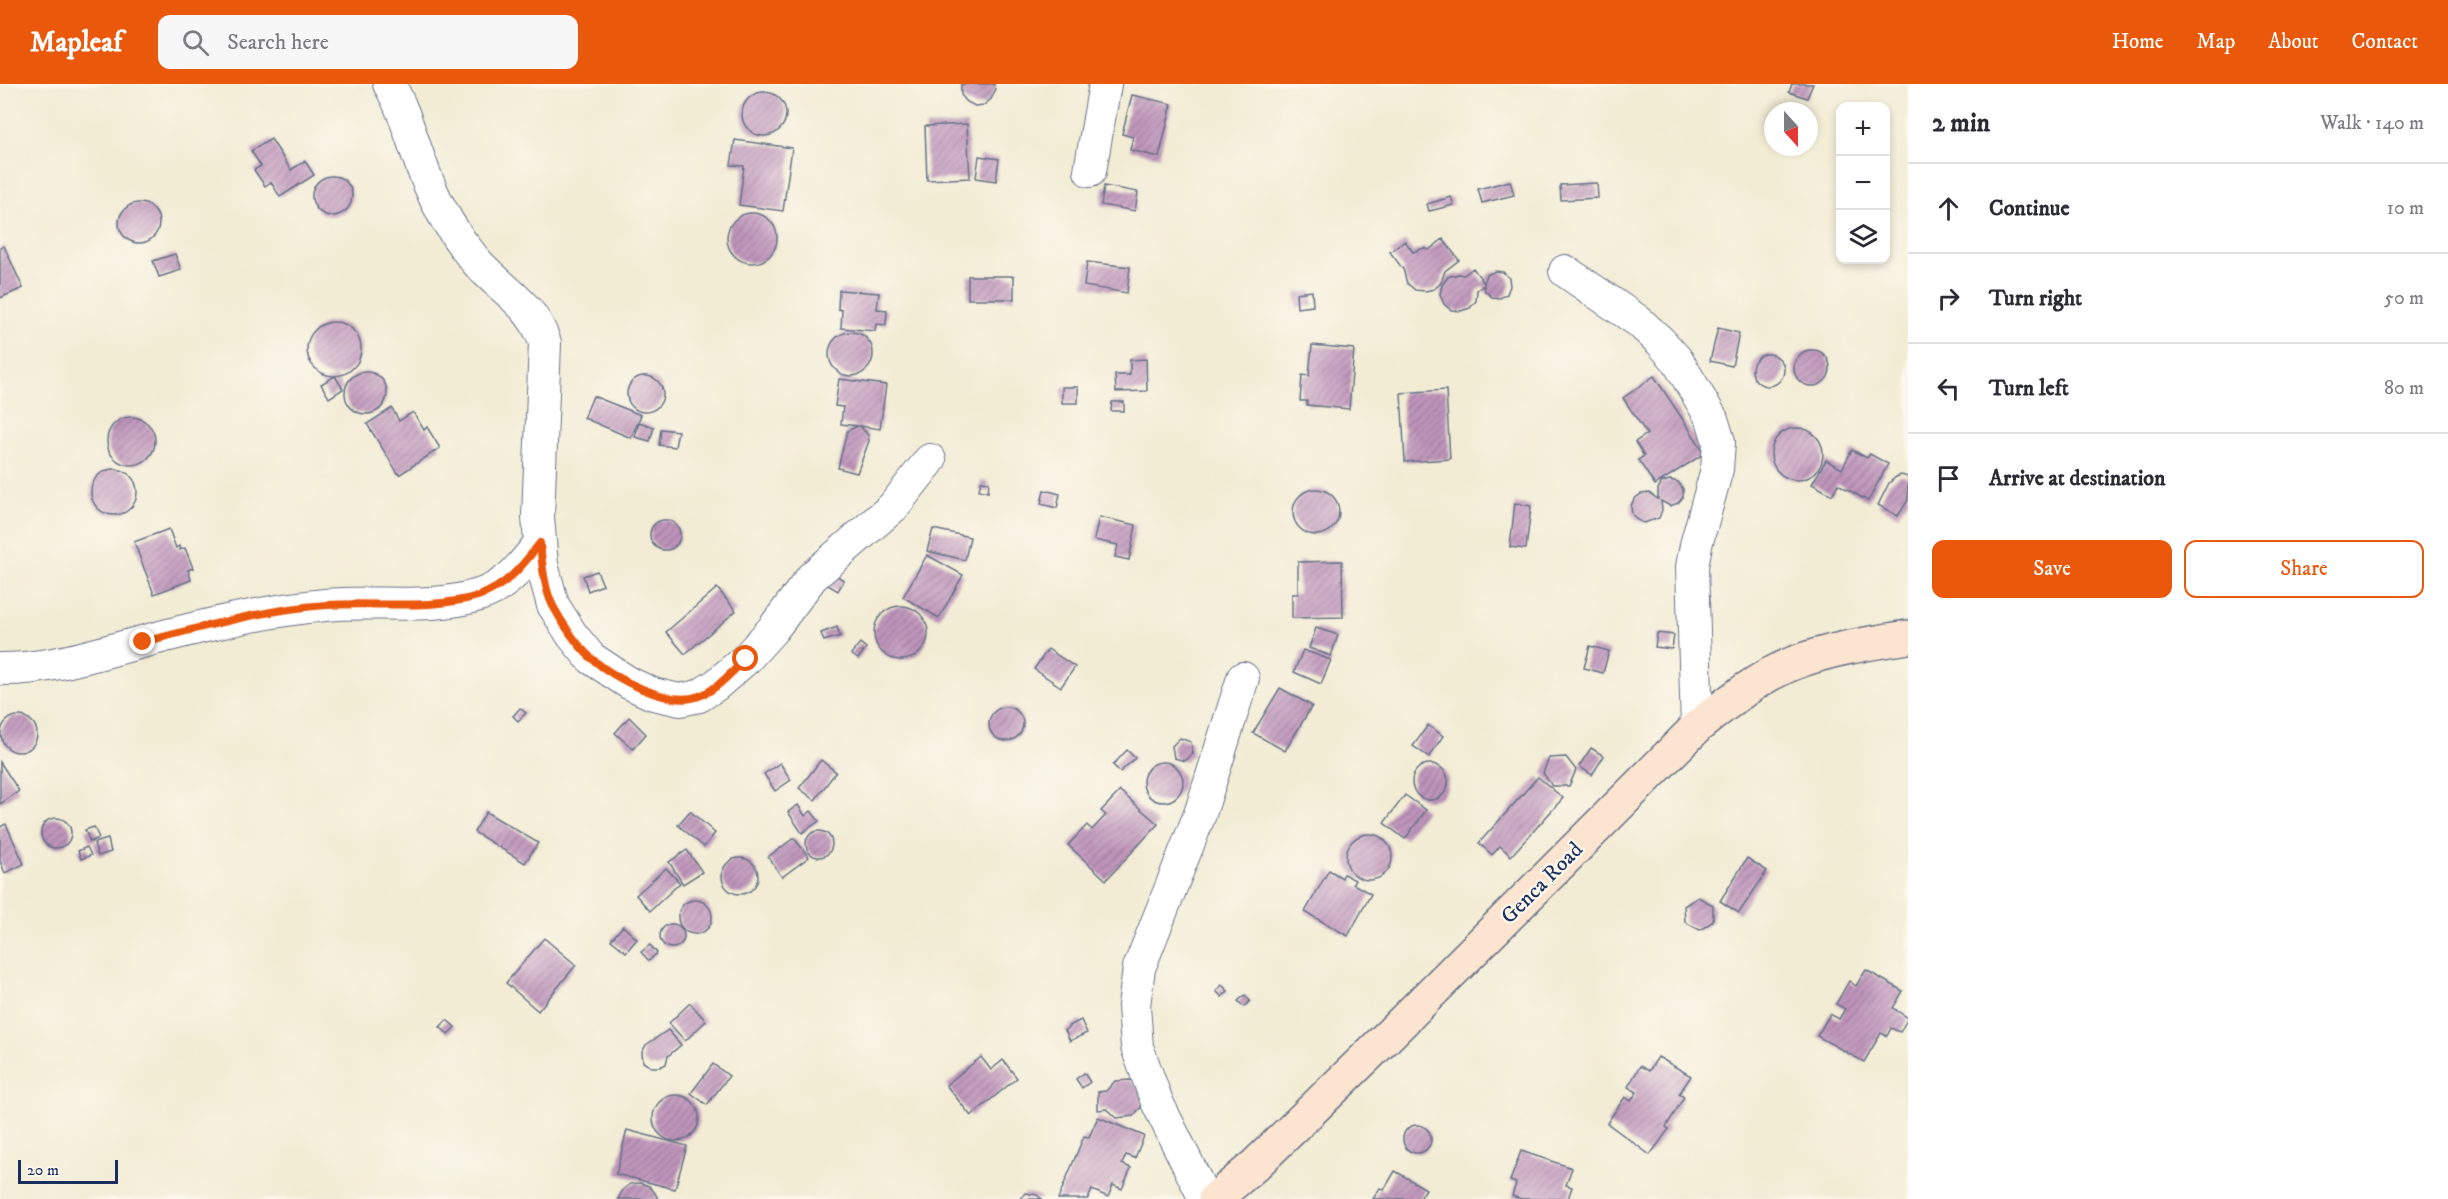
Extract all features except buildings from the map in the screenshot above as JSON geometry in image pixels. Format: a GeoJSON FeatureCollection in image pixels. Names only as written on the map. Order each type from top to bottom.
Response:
{"type":"FeatureCollection","features":[{"type":"Feature","properties":{"kind":"street"},"geometry":{"type":"LineString","coordinates":[[389,84],[402,110],[428,183],[454,232],[476,261],[528,309],[542,334],[545,343],[538,517],[542,565],[553,605],[572,635],[591,658],[629,683],[653,694],[680,699],[699,696],[716,685],[746,659],[773,629],[812,577],[893,507],[930,460]]}},
{"type":"Feature","properties":{"kind":"street"},"geometry":{"type":"LineString","coordinates":[[1090,171],[1105,84]]}},
{"type":"Feature","properties":{"kind":"street"},"geometry":{"type":"LineString","coordinates":[[1565,271],[1638,321],[1677,360],[1712,419],[1719,442],[1717,469],[1692,567],[1697,727]]}},
{"type":"Feature","properties":{"kind":"street"},"geometry":{"type":"LineString","coordinates":[[0,669],[43,667],[240,618],[326,605],[449,602],[480,595],[501,585],[519,570],[540,543]]}},
{"type":"Feature","properties":{"kind":"street","name":"Genca Road"},"geometry":{"type":"LineString","coordinates":[[1215,1199],[1254,1166],[1387,1037],[1697,727],[1742,691],[1793,663],[1845,647],[1908,637]]}},
{"type":"Feature","properties":{"kind":"street"},"geometry":{"type":"LineString","coordinates":[[1205,1199],[1157,1102],[1137,1047],[1134,1006],[1139,968],[1200,814],[1244,678]]}},
{"type":"Feature","properties":{"kind":"route"},"geometry":{"type":"LineString","coordinates":[[143,642],[240,618],[326,605],[449,602],[480,595],[501,585],[519,570],[540,543],[542,565],[553,605],[572,635],[591,658],[629,683],[653,694],[680,699],[699,696],[716,685],[746,659]]}}]}
